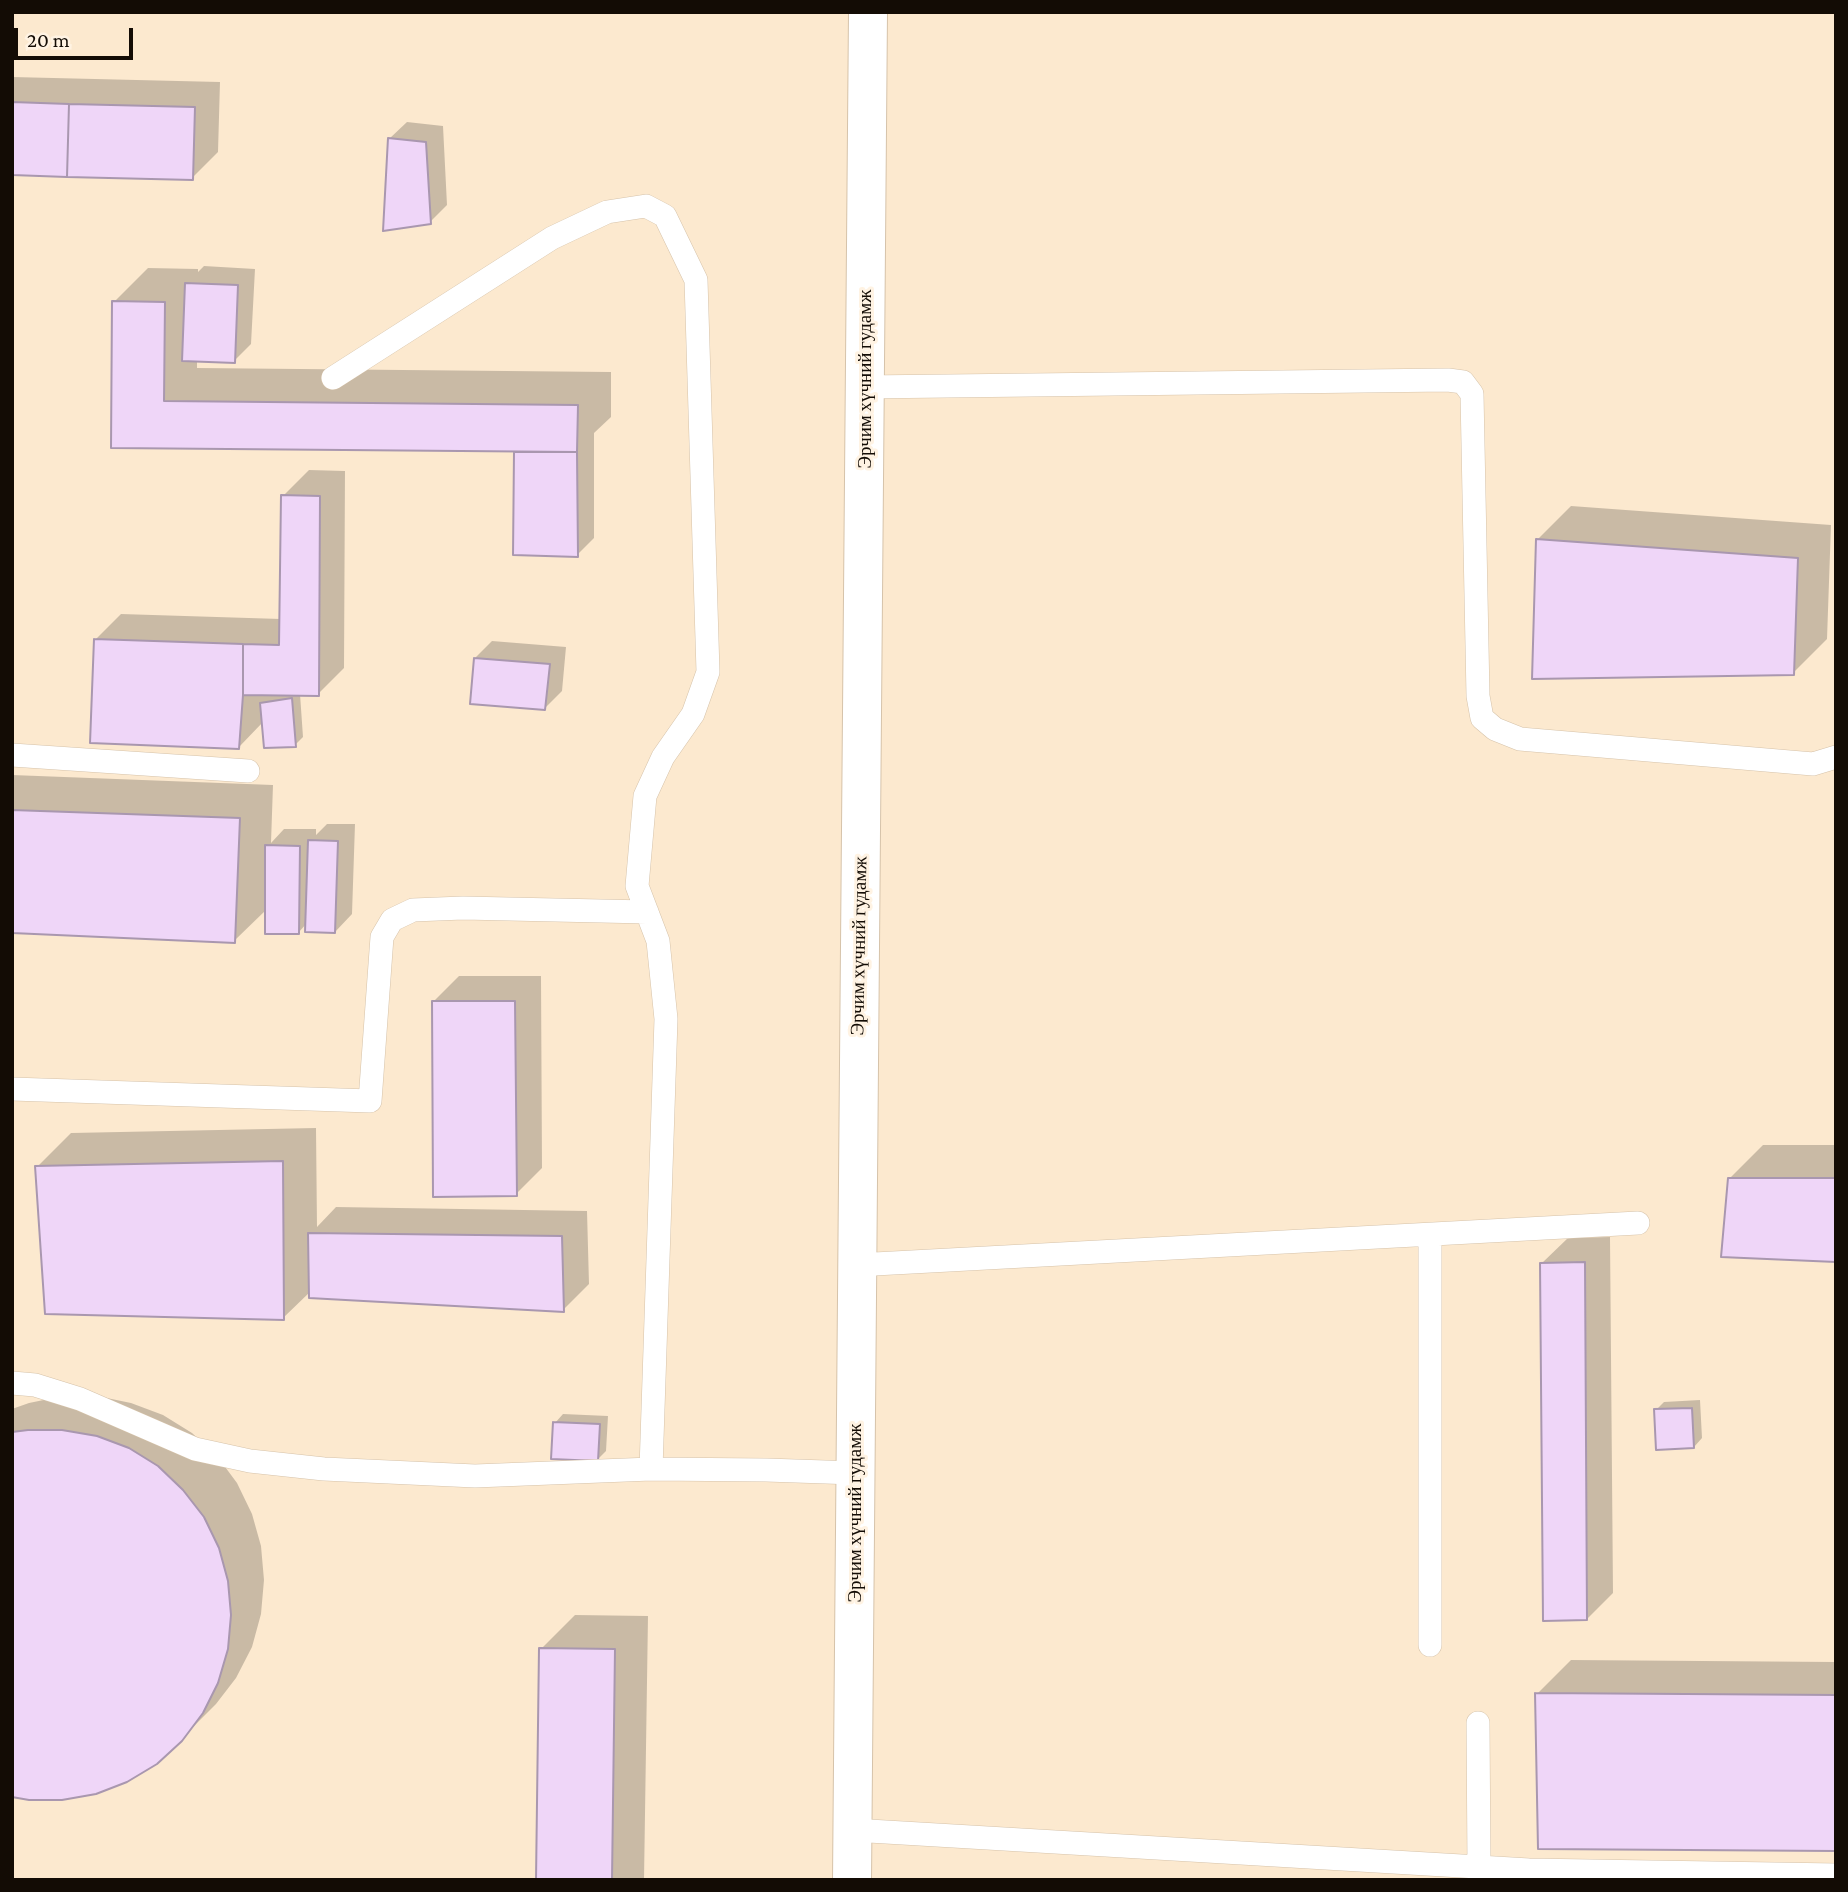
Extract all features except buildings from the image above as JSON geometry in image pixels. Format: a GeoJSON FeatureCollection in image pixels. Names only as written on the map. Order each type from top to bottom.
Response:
{"type":"FeatureCollection","features":[{"type":"Feature","properties":{"kind":"main road","name":"Эрчим хүчний гудамж"},"geometry":{"type":"LineString","coordinates":[[852,1880],[868,12]]}},
{"type":"Feature","properties":{"kind":"lane"},"geometry":{"type":"LineString","coordinates":[[332,378],[552,238],[607,212],[646,206],[665,216],[696,280],[708,672],[693,714],[663,757],[645,796],[637,886],[658,941],[666,1019],[651,1469]]}},
{"type":"Feature","properties":{"kind":"lane"},"geometry":{"type":"LineString","coordinates":[[865,387],[1448,380],[1463,382],[1472,394],[1478,696],[1482,718],[1495,729],[1520,739],[1813,764],[1836,757]]}},
{"type":"Feature","properties":{"kind":"lane"},"geometry":{"type":"LineString","coordinates":[[12,755],[248,771]]}},
{"type":"Feature","properties":{"kind":"lane"},"geometry":{"type":"LineString","coordinates":[[12,1089],[370,1101],[382,937],[392,920],[413,911],[463,908],[646,912]]}},
{"type":"Feature","properties":{"kind":"lane"},"geometry":{"type":"LineString","coordinates":[[856,1265],[1638,1223]]}},
{"type":"Feature","properties":{"kind":"lane"},"geometry":{"type":"LineString","coordinates":[[1430,1235],[1430,1645]]}},
{"type":"Feature","properties":{"kind":"lane"},"geometry":{"type":"LineString","coordinates":[[12,1383],[35,1385],[80,1399],[195,1449],[250,1461],[324,1469],[475,1476],[651,1469],[855,1473]]}},
{"type":"Feature","properties":{"kind":"lane"},"geometry":{"type":"LineString","coordinates":[[1478,1723],[1479,1867]]}},
{"type":"Feature","properties":{"kind":"lane"},"geometry":{"type":"LineString","coordinates":[[852,1830],[1479,1867],[1667,1874],[1836,1875]]}},
{"type":"Feature","properties":{"kind":"shaded area"},"geometry":{"type":"Polygon","coordinates":[[[12,12],[1836,12],[1836,1880],[12,1880],[12,12]]]}}]}
